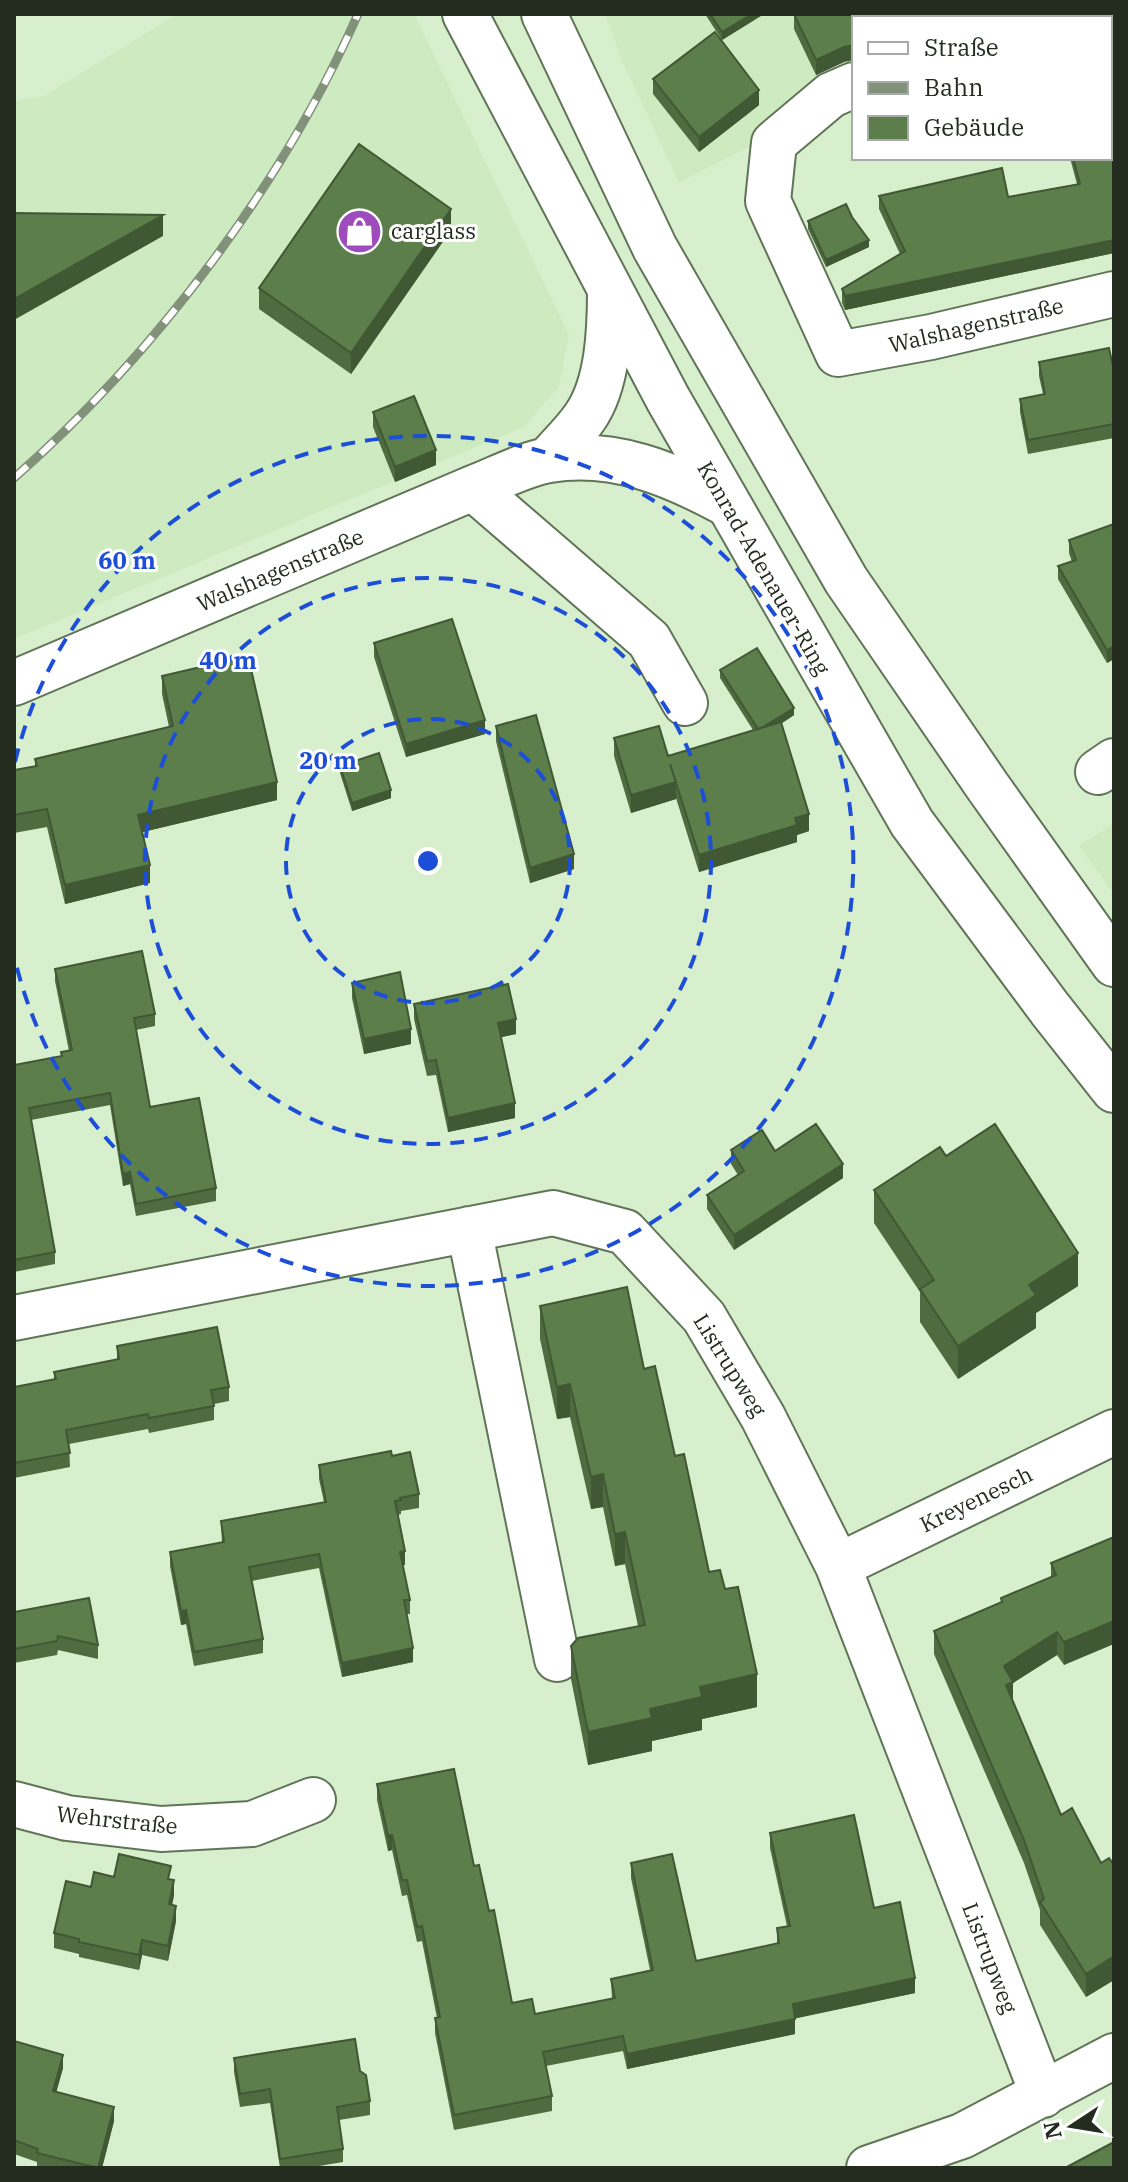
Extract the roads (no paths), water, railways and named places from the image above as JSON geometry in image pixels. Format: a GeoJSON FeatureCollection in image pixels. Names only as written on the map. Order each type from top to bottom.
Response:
{"type":"FeatureCollection","features":[{"type":"Feature","properties":{"kind":"street","name":"Konrad-Adenauer-Ring"},"geometry":{"type":"LineString","coordinates":[[465,14],[610,291],[727,504],[912,823],[1114,1090]]}},
{"type":"Feature","properties":{"kind":"street"},"geometry":{"type":"LineString","coordinates":[[544,14],[655,248],[846,580],[1114,964]]}},
{"type":"Feature","properties":{"kind":"street","name":"Walshagenstraße"},"geometry":{"type":"LineString","coordinates":[[852,86],[831,95],[774,143],[768,201],[838,354],[931,337],[1114,294]]}},
{"type":"Feature","properties":{"kind":"street","name":"Walshagenstraße"},"geometry":{"type":"LineString","coordinates":[[548,460],[586,415],[600,379],[609,342],[610,291]]}},
{"type":"Feature","properties":{"kind":"street","name":"Walshagenstraße"},"geometry":{"type":"LineString","coordinates":[[14,683],[473,488],[548,460],[608,458],[650,468],[683,480],[727,504]]}},
{"type":"Feature","properties":{"kind":"street"},"geometry":{"type":"LineString","coordinates":[[473,488],[649,640],[685,703]]}},
{"type":"Feature","properties":{"kind":"street","name":"Listrupweg"},"geometry":{"type":"LineString","coordinates":[[14,1318],[553,1213],[625,1232],[704,1317],[763,1417],[838,1566],[1043,2095]]}},
{"type":"Feature","properties":{"kind":"street"},"geometry":{"type":"LineString","coordinates":[[469,1229],[557,1659]]}},
{"type":"Feature","properties":{"kind":"street","name":"Kreyenesch"},"geometry":{"type":"LineString","coordinates":[[838,1566],[1114,1432]]}},
{"type":"Feature","properties":{"kind":"street","name":"Wehrstraße"},"geometry":{"type":"LineString","coordinates":[[14,1804],[67,1818],[161,1829],[252,1824],[313,1800]]}},
{"type":"Feature","properties":{"kind":"street"},"geometry":{"type":"LineString","coordinates":[[869,2168],[962,2136],[1114,2056]]}},
{"type":"Feature","properties":{"kind":"railway"},"geometry":{"type":"LineString","coordinates":[[14,478],[117,377],[210,264],[292,142],[358,14]]}},
{"type":"Feature","properties":{"kind":"place","name":"carglass"},"geometry":{"type":"Point","coordinates":[360,231]}}]}
